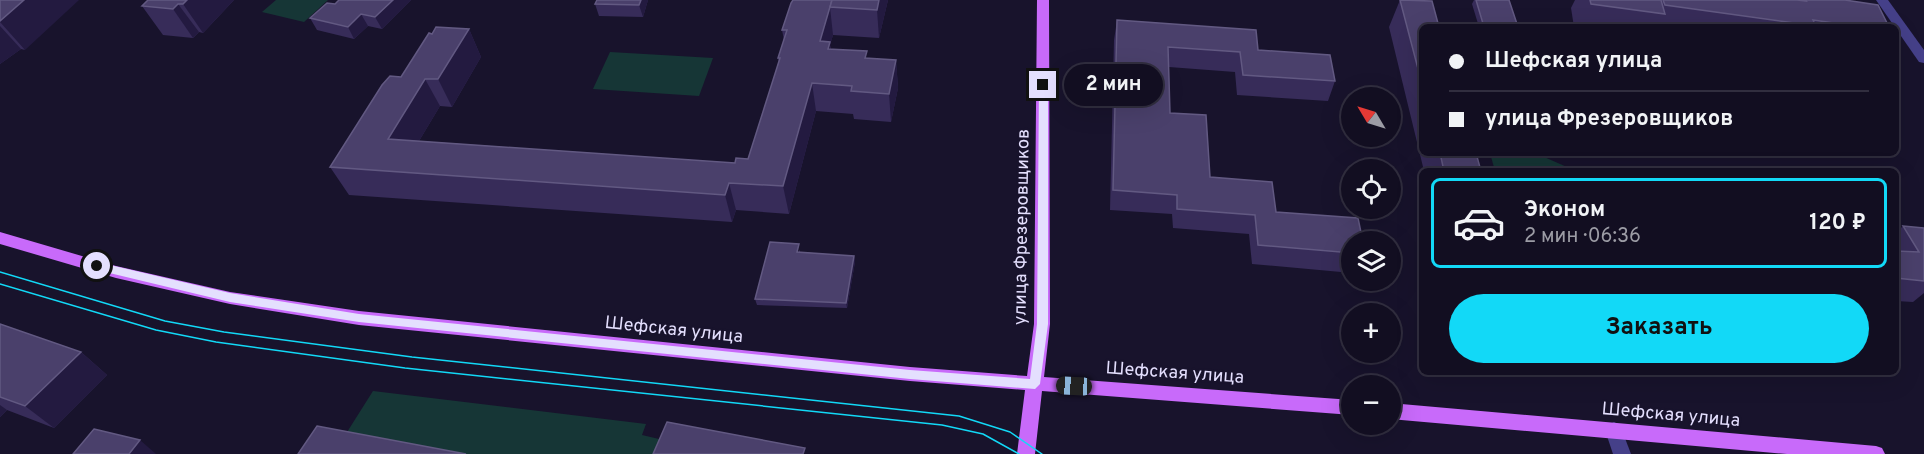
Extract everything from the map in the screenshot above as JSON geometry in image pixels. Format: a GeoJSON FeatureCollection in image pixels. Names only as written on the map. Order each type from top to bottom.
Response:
{"type":"FeatureCollection","features":[{"type":"Feature","properties":{"kind":"main road","name":"улица Фрезеровщиков"},"geometry":{"type":"LineString","coordinates":[[1026,454],[1042,324],[1043,0]]}},
{"type":"Feature","properties":{"kind":"main road","name":"Шефская улица"},"geometry":{"type":"LineString","coordinates":[[0,238],[116,272],[220,296],[359,318],[910,374],[1341,407]]}},
{"type":"Feature","properties":{"kind":"main road","name":"Шефская улица"},"geometry":{"type":"LineString","coordinates":[[1401,412],[1876,454]]}},
{"type":"Feature","properties":{"kind":"street"},"geometry":{"type":"LineString","coordinates":[[1882,0],[1924,59]]}},
{"type":"Feature","properties":{"kind":"street"},"geometry":{"type":"LineString","coordinates":[[1614,430],[1622,454]]}},
{"type":"Feature","properties":{"kind":"green space"},"geometry":{"type":"Polygon","coordinates":[[[276,0],[328,0],[304,22],[262,12],[276,0]]]}},
{"type":"Feature","properties":{"kind":"green space"},"geometry":{"type":"Polygon","coordinates":[[[610,52],[713,58],[699,96],[593,89],[610,52]]]}},
{"type":"Feature","properties":{"kind":"green space"},"geometry":{"type":"Polygon","coordinates":[[[1491,156],[1542,156],[1569,168],[1494,168],[1491,156]]]}},
{"type":"Feature","properties":{"kind":"green space"},"geometry":{"type":"Polygon","coordinates":[[[373,391],[646,424],[642,435],[676,443],[672,454],[371,454],[337,448],[373,391]]]}},
{"type":"Feature","properties":{"kind":"building"},"geometry":{"type":"Polygon","coordinates":[[[0,0],[24,0],[0,21],[0,0]]]}},
{"type":"Feature","properties":{"kind":"building"},"geometry":{"type":"Polygon","coordinates":[[[148,0],[187,0],[173,9],[142,6],[148,0]]]}},
{"type":"Feature","properties":{"kind":"building"},"geometry":{"type":"Polygon","coordinates":[[[339,0],[393,0],[375,17],[361,14],[348,27],[310,18],[327,3],[335,4],[339,0]]]}},
{"type":"Feature","properties":{"kind":"building"},"geometry":{"type":"Polygon","coordinates":[[[597,0],[641,0],[639,5],[595,4],[597,0]]]}},
{"type":"Feature","properties":{"kind":"building"},"geometry":{"type":"Polygon","coordinates":[[[793,0],[832,0],[820,41],[830,42],[828,49],[867,51],[865,58],[896,60],[889,94],[851,91],[852,86],[812,83],[783,186],[729,183],[725,195],[330,167],[382,85],[390,76],[401,77],[429,33],[432,34],[436,27],[469,29],[438,79],[425,79],[388,139],[735,163],[736,158],[748,159],[780,58],[778,58],[787,30],[782,30],[793,0]]]}},
{"type":"Feature","properties":{"kind":"building"},"geometry":{"type":"Polygon","coordinates":[[[832,0],[879,0],[877,10],[830,7],[832,0]]]}},
{"type":"Feature","properties":{"kind":"building"},"geometry":{"type":"Polygon","coordinates":[[[1400,0],[1432,1],[1438,24],[1419,24],[1419,73],[1400,0]]]}},
{"type":"Feature","properties":{"kind":"building"},"geometry":{"type":"Polygon","coordinates":[[[1476,0],[1509,0],[1517,24],[1483,24],[1476,0]]]}},
{"type":"Feature","properties":{"kind":"building"},"geometry":{"type":"Polygon","coordinates":[[[1590,0],[1661,0],[1665,14],[1591,4],[1590,0]]]}},
{"type":"Feature","properties":{"kind":"building"},"geometry":{"type":"Polygon","coordinates":[[[1663,0],[1845,0],[1878,5],[1888,24],[1840,24],[1813,20],[1815,24],[1802,24],[1665,5],[1663,0]]]}},
{"type":"Feature","properties":{"kind":"building"},"geometry":{"type":"Polygon","coordinates":[[[1117,20],[1256,30],[1258,50],[1330,55],[1335,81],[1243,75],[1240,52],[1168,47],[1170,113],[1206,115],[1210,177],[1272,182],[1276,212],[1358,219],[1361,231],[1341,231],[1341,252],[1258,245],[1255,215],[1177,209],[1177,195],[1113,190],[1117,20]]]}},
{"type":"Feature","properties":{"kind":"building"},"geometry":{"type":"Polygon","coordinates":[[[1441,156],[1477,156],[1480,168],[1443,168],[1441,156]]]}},
{"type":"Feature","properties":{"kind":"building"},"geometry":{"type":"Polygon","coordinates":[[[1903,226],[1924,228],[1924,281],[1899,278],[1899,251],[1919,252],[1903,226]]]}},
{"type":"Feature","properties":{"kind":"building"},"geometry":{"type":"Polygon","coordinates":[[[770,242],[799,244],[797,252],[854,256],[846,303],[755,299],[770,242]]]}},
{"type":"Feature","properties":{"kind":"building"},"geometry":{"type":"Polygon","coordinates":[[[0,324],[81,352],[25,406],[0,397],[0,324]]]}},
{"type":"Feature","properties":{"kind":"building"},"geometry":{"type":"Polygon","coordinates":[[[667,422],[805,448],[803,454],[653,454],[667,422]]]}},
{"type":"Feature","properties":{"kind":"building"},"geometry":{"type":"Polygon","coordinates":[[[317,426],[466,454],[298,454],[317,426]]]}},
{"type":"Feature","properties":{"kind":"building"},"geometry":{"type":"Polygon","coordinates":[[[94,429],[140,440],[129,454],[73,454],[94,429]]]}},
{"type":"Feature","properties":{"kind":"tram line"},"geometry":{"type":"LineString","coordinates":[[0,272],[165,321],[224,332],[412,357],[959,416],[1010,432],[1042,454]]}},
{"type":"Feature","properties":{"kind":"tram line"},"geometry":{"type":"LineString","coordinates":[[0,284],[156,330],[216,342],[405,368],[942,425],[983,434],[1019,454]]}},
{"type":"Feature","properties":{"kind":"route"},"geometry":{"type":"LineString","coordinates":[[97,266],[230,298],[359,318],[910,374],[1035,384],[1042,324],[1043,85]]}}]}
